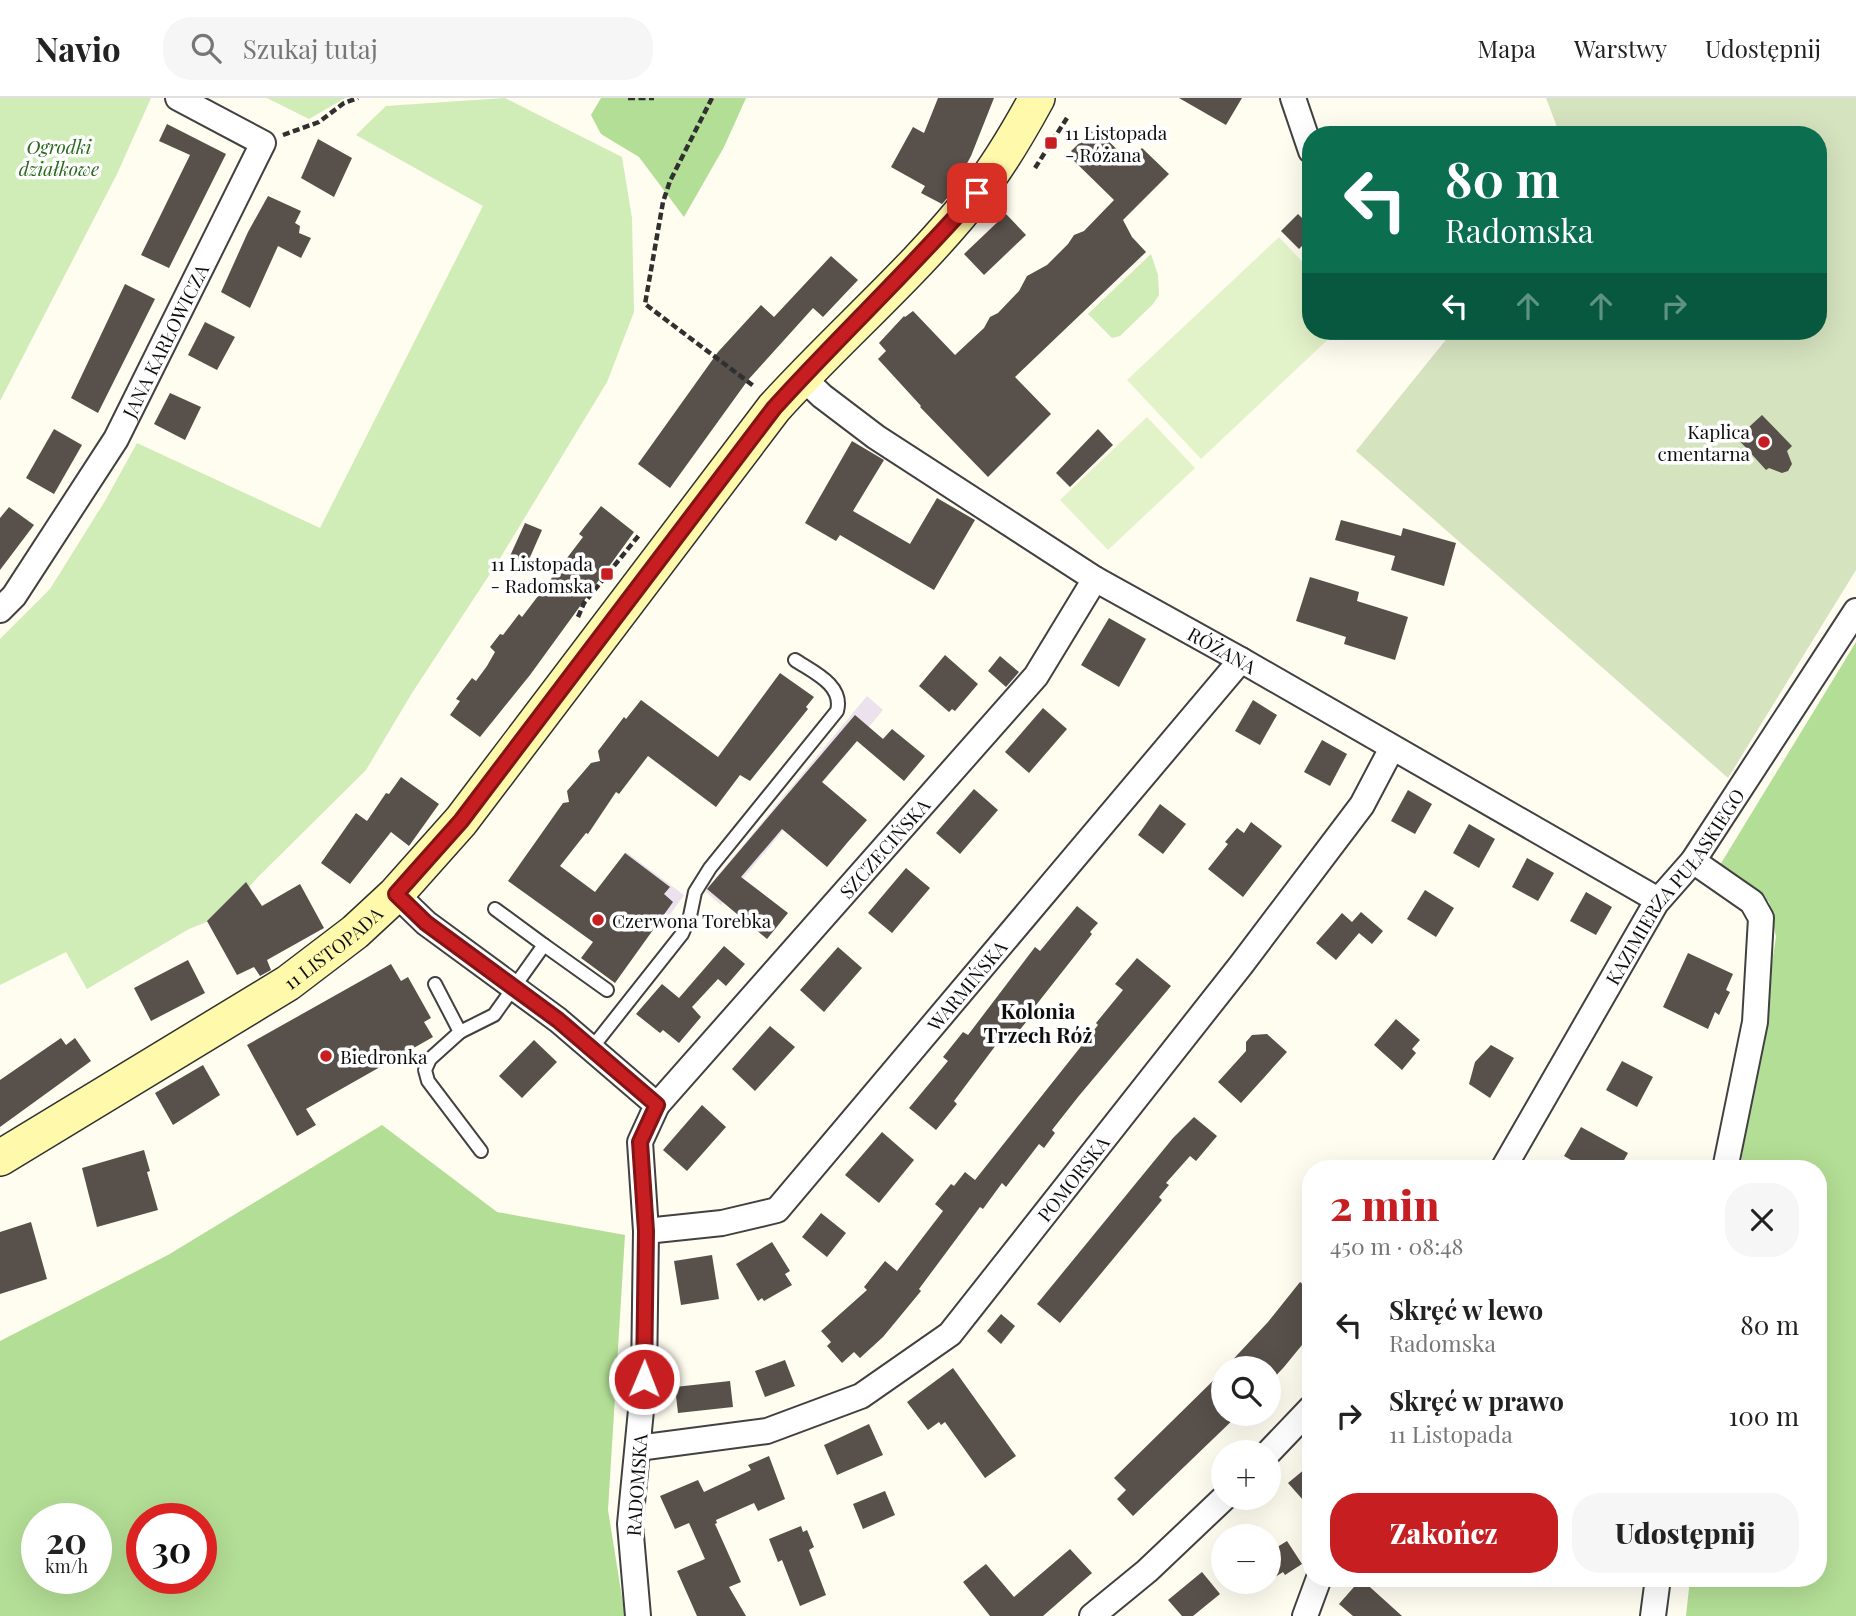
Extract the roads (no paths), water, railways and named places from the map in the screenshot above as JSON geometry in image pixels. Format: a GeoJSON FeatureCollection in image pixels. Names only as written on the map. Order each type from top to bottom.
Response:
{"type":"FeatureCollection","features":[{"type":"Feature","properties":{"kind":"main road","name":"11 LISTOPADA"},"geometry":{"type":"LineString","coordinates":[[0,1158],[288,983],[355,932],[396,894],[461,821],[744,446],[802,377],[971,201],[1004,155],[1037,98]]}},
{"type":"Feature","properties":{"kind":"street","name":"JANA KARŁOWICZA"},"geometry":{"type":"LineString","coordinates":[[0,610],[14,596],[116,439],[263,143],[178,98]]}},
{"type":"Feature","properties":{"kind":"street"},"geometry":{"type":"LineString","coordinates":[[1293,98],[1303,126]]}},
{"type":"Feature","properties":{"kind":"street","name":"RÓŻANA"},"geometry":{"type":"LineString","coordinates":[[802,377],[822,396],[876,437],[1095,579],[1658,900]]}},
{"type":"Feature","properties":{"kind":"street","name":"SZCZECIŃSKA"},"geometry":{"type":"LineString","coordinates":[[657,1105],[1036,676],[1095,579]]}},
{"type":"Feature","properties":{"kind":"street","name":"KAZIMIERZA PUŁASKIEGO"},"geometry":{"type":"LineString","coordinates":[[1508,1160],[1658,900],[1693,861],[1856,611]]}},
{"type":"Feature","properties":{"kind":"street","name":"WARMIŃSKA"},"geometry":{"type":"LineString","coordinates":[[646,1231],[722,1223],[777,1210],[1241,660]]}},
{"type":"Feature","properties":{"kind":"street","name":"POMORSKA"},"geometry":{"type":"LineString","coordinates":[[638,1448],[767,1431],[861,1396],[950,1334],[1241,965],[1354,816],[1392,748]]}},
{"type":"Feature","properties":{"kind":"street"},"geometry":{"type":"LineString","coordinates":[[1693,861],[1752,902],[1761,918],[1755,1022],[1727,1160]]}},
{"type":"Feature","properties":{"kind":"street"},"geometry":{"type":"LineString","coordinates":[[396,894],[426,923],[558,1020],[657,1105]]}},
{"type":"Feature","properties":{"kind":"street","name":"RADOMSKA"},"geometry":{"type":"LineString","coordinates":[[638,1616],[630,1524],[644,1379],[646,1231],[640,1142],[657,1105]]}},
{"type":"Feature","properties":{"kind":"street"},"geometry":{"type":"LineString","coordinates":[[1280,1440],[1302,1417]]}},
{"type":"Feature","properties":{"kind":"street"},"geometry":{"type":"LineString","coordinates":[[1093,1616],[1147,1572],[1212,1510]]}},
{"type":"Feature","properties":{"kind":"street"},"geometry":{"type":"LineString","coordinates":[[1305,1616],[1316,1587]]}},
{"type":"Feature","properties":{"kind":"street"},"geometry":{"type":"LineString","coordinates":[[1653,1616],[1657,1587]]}},
{"type":"Feature","properties":{"kind":"lane"},"geometry":{"type":"LineString","coordinates":[[591,1049],[682,934],[690,916],[695,892],[710,868],[837,711],[839,701],[836,692],[795,660]]}},
{"type":"Feature","properties":{"kind":"lane"},"geometry":{"type":"LineString","coordinates":[[495,909],[607,990]]}},
{"type":"Feature","properties":{"kind":"lane"},"geometry":{"type":"LineString","coordinates":[[481,1150],[428,1081],[425,1070],[430,1059],[460,1032],[494,1015],[544,945]]}},
{"type":"Feature","properties":{"kind":"lane"},"geometry":{"type":"LineString","coordinates":[[435,984],[460,1032]]}},
{"type":"Feature","properties":{"kind":"place","name":"11 Listopada - Różana"},"geometry":{"type":"Point","coordinates":[1051,143]}},
{"type":"Feature","properties":{"kind":"place","name":"Kaplica cmentarna"},"geometry":{"type":"Point","coordinates":[1764,442]}},
{"type":"Feature","properties":{"kind":"place","name":"11 Listopada - Radomska"},"geometry":{"type":"Point","coordinates":[607,574]}},
{"type":"Feature","properties":{"kind":"place","name":"Czerwona Torebka"},"geometry":{"type":"Point","coordinates":[598,920]}},
{"type":"Feature","properties":{"kind":"place","name":"Biedronka"},"geometry":{"type":"Point","coordinates":[326,1056]}},
{"type":"Feature","properties":{"kind":"district","name":"Kolonia Trzech Róż"},"geometry":{"type":"Point","coordinates":[1038,1022]}},
{"type":"Feature","properties":{"kind":"park label","name":"Ogrodki działkowe"},"geometry":{"type":"Point","coordinates":[59,157]}}]}
